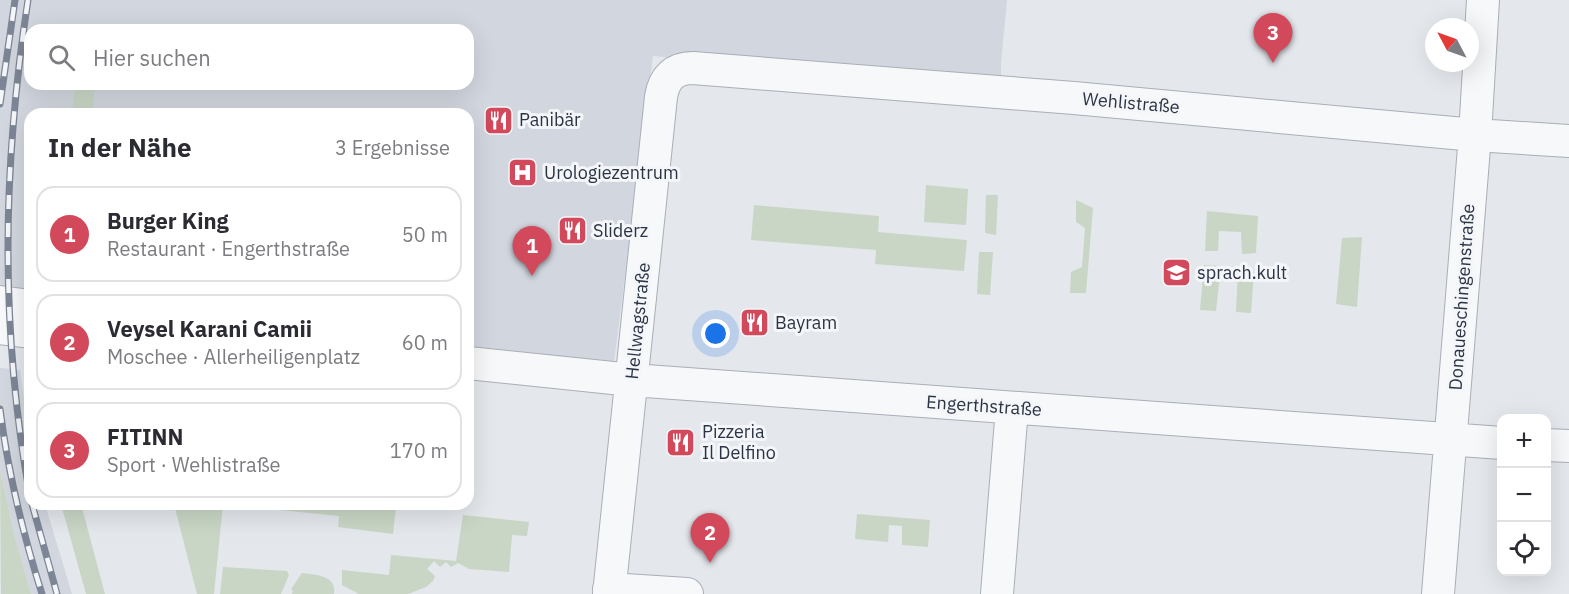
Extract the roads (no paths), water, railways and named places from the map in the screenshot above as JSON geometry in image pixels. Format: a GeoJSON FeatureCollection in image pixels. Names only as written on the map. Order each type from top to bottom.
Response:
{"type":"FeatureCollection","features":[{"type":"Feature","properties":{"kind":"street","name":"Donaueschingenstraße"},"geometry":{"type":"LineString","coordinates":[[1438,594],[1452,440],[1483,0]]}},
{"type":"Feature","properties":{"kind":"street","name":"Hellwagstraße"},"geometry":{"type":"LineString","coordinates":[[609,591],[662,90],[664,83],[672,73],[685,68],[693,68]]}},
{"type":"Feature","properties":{"kind":"street","name":"Wehlistraße"},"geometry":{"type":"LineString","coordinates":[[693,68],[1074,98],[1475,135],[1569,141]]}},
{"type":"Feature","properties":{"kind":"street"},"geometry":{"type":"LineString","coordinates":[[0,302],[24,305]]}},
{"type":"Feature","properties":{"kind":"street"},"geometry":{"type":"LineString","coordinates":[[0,328],[24,331]]}},
{"type":"Feature","properties":{"kind":"street","name":"Engerthstraße"},"geometry":{"type":"LineString","coordinates":[[474,364],[632,380],[1497,443]]}},
{"type":"Feature","properties":{"kind":"street"},"geometry":{"type":"LineString","coordinates":[[997,594],[1012,408]]}},
{"type":"Feature","properties":{"kind":"street"},"geometry":{"type":"LineString","coordinates":[[1551,445],[1569,446]]}},
{"type":"Feature","properties":{"kind":"street"},"geometry":{"type":"LineString","coordinates":[[609,591],[687,594]]}},
{"type":"Feature","properties":{"kind":"railway"},"geometry":{"type":"LineString","coordinates":[[0,104],[15,0]]}},
{"type":"Feature","properties":{"kind":"railway"},"geometry":{"type":"LineString","coordinates":[[25,24],[28,0]]}},
{"type":"Feature","properties":{"kind":"railway"},"geometry":{"type":"LineString","coordinates":[[24,28],[13,126],[8,249],[13,372],[24,459]]}},
{"type":"Feature","properties":{"kind":"railway"},"geometry":{"type":"LineString","coordinates":[[0,409],[17,503],[42,594]]}},
{"type":"Feature","properties":{"kind":"railway"},"geometry":{"type":"LineString","coordinates":[[34,510],[57,594]]}},
{"type":"Feature","properties":{"kind":"place","name":"FITINN"},"geometry":{"type":"Point","coordinates":[1273,63]}},
{"type":"Feature","properties":{"kind":"place","name":"Panibär"},"geometry":{"type":"Point","coordinates":[498,120]}},
{"type":"Feature","properties":{"kind":"place","name":"Urologiezentrum"},"geometry":{"type":"Point","coordinates":[523,173]}},
{"type":"Feature","properties":{"kind":"place","name":"Sliderz"},"geometry":{"type":"Point","coordinates":[572,231]}},
{"type":"Feature","properties":{"kind":"place","name":"sprach.kult"},"geometry":{"type":"Point","coordinates":[1176,273]}},
{"type":"Feature","properties":{"kind":"place","name":"Burger King"},"geometry":{"type":"Point","coordinates":[532,276]}},
{"type":"Feature","properties":{"kind":"place","name":"Bayram"},"geometry":{"type":"Point","coordinates":[754,323]}},
{"type":"Feature","properties":{"kind":"place","name":"Pizzeria Il Delfino"},"geometry":{"type":"Point","coordinates":[681,442]}},
{"type":"Feature","properties":{"kind":"place","name":"Veysel Karani Camii"},"geometry":{"type":"Point","coordinates":[710,563]}}]}
